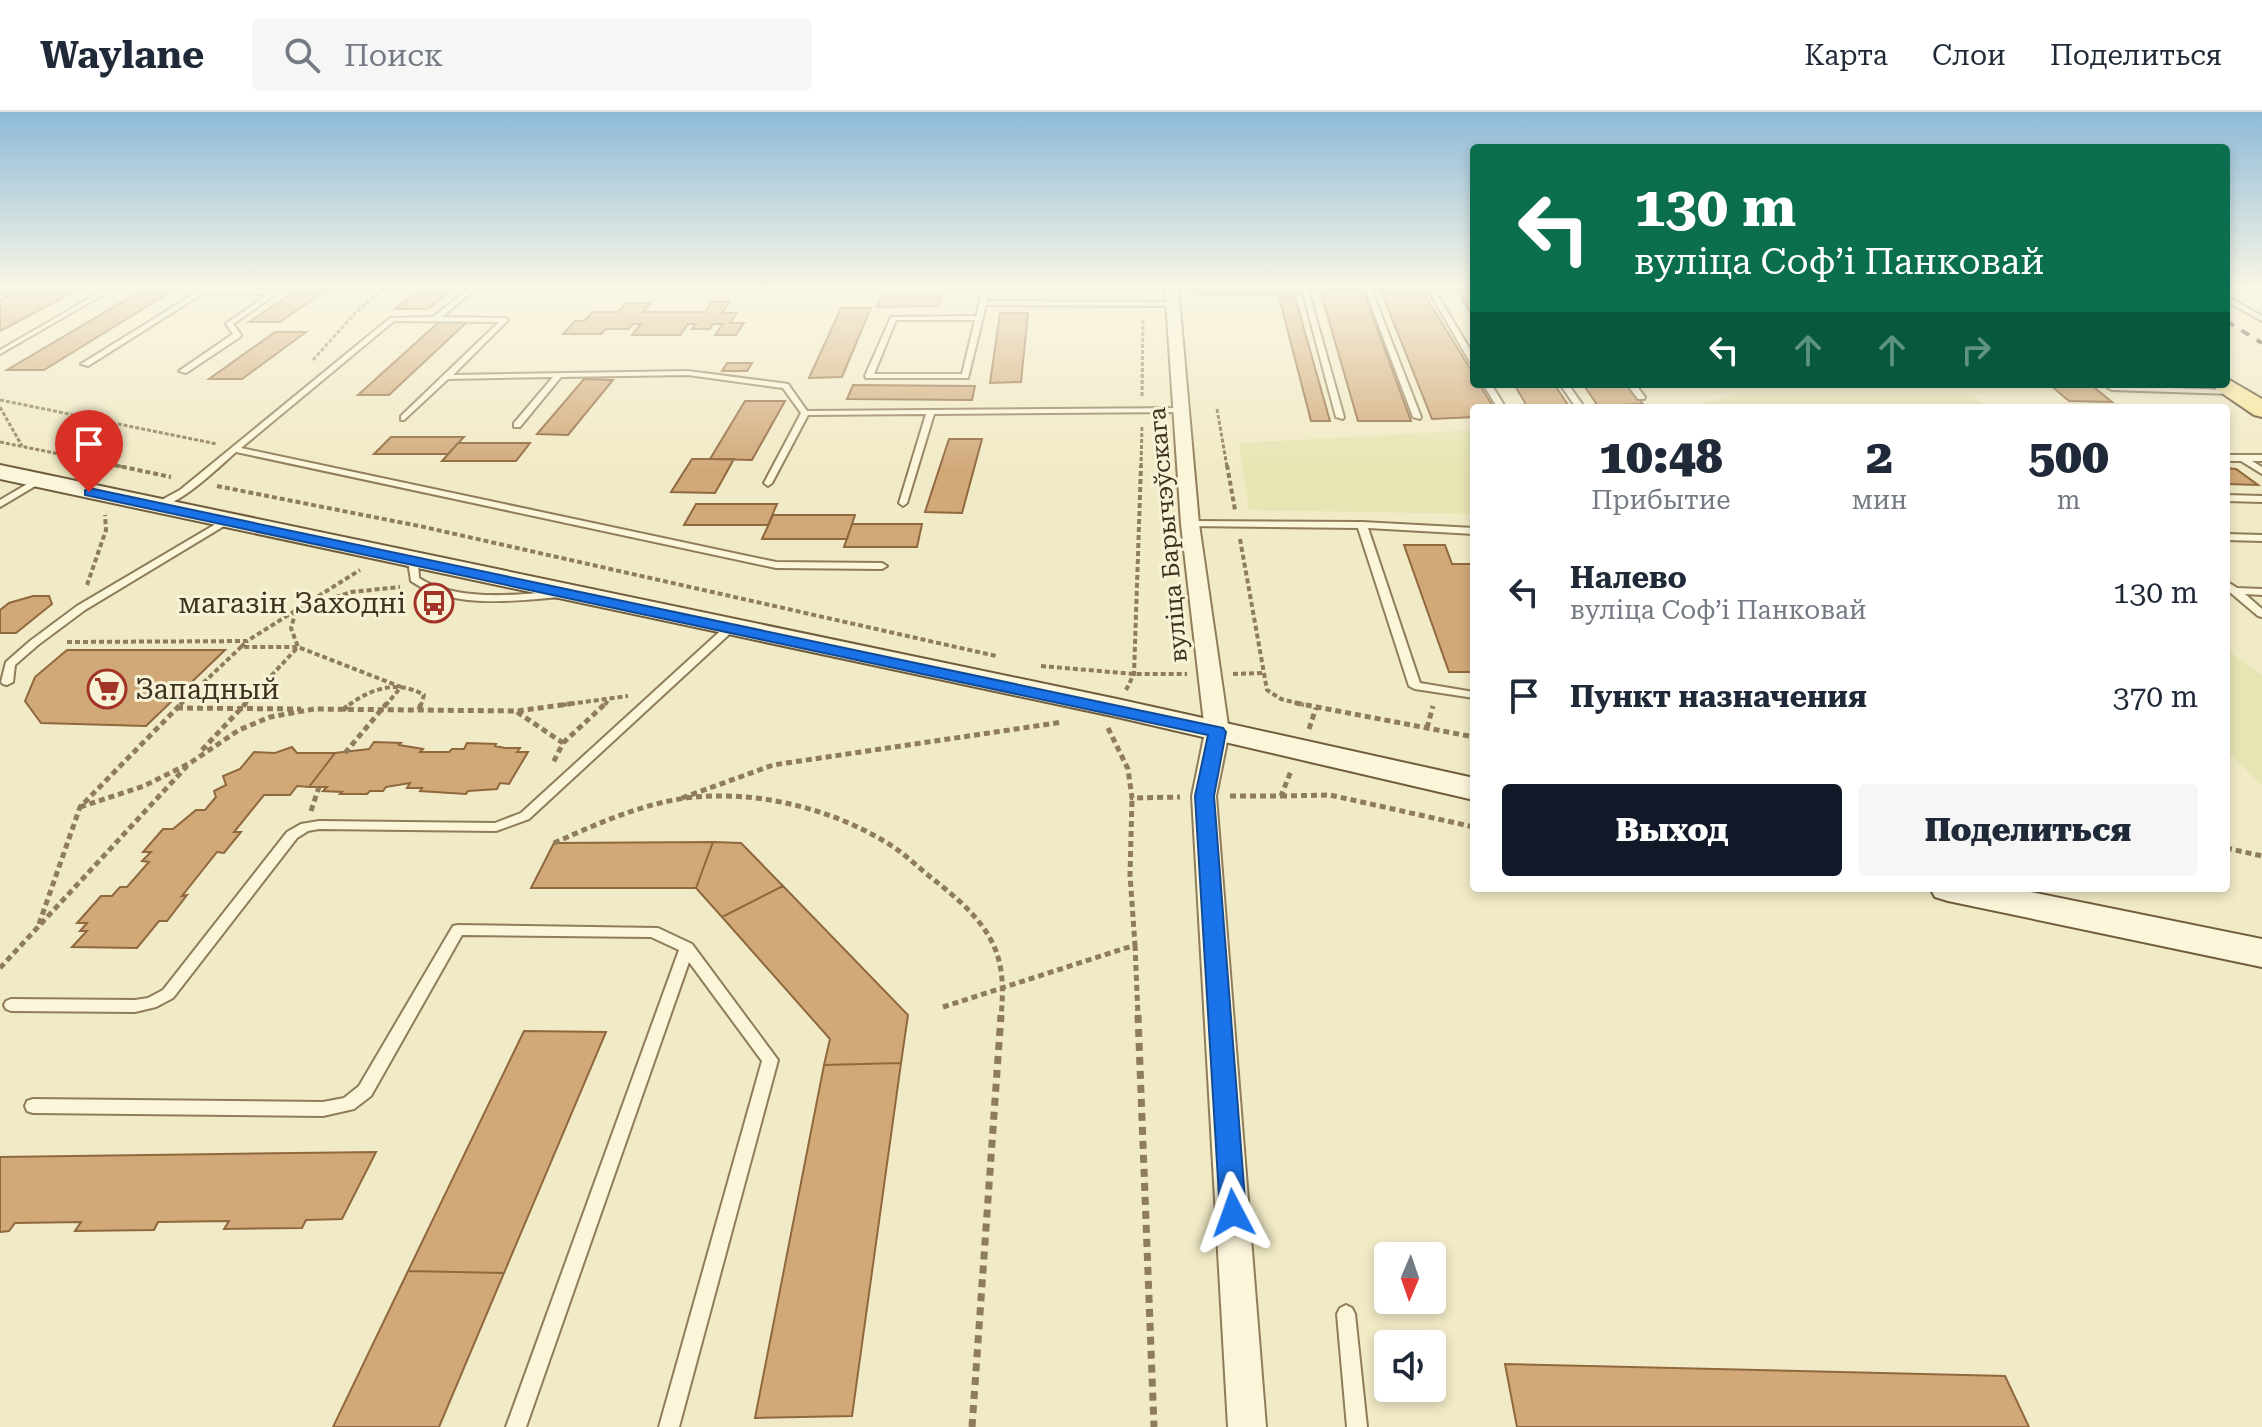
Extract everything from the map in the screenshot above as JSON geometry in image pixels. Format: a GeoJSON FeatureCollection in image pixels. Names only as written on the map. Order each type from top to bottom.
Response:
{"type":"FeatureCollection","features":[{"type":"Feature","properties":{"kind":"main road"},"geometry":{"type":"LineString","coordinates":[[2230,388],[2262,410]]}},
{"type":"Feature","properties":{"kind":"main road"},"geometry":{"type":"LineString","coordinates":[[0,472],[732,626],[1470,788]]}},
{"type":"Feature","properties":{"kind":"main road"},"geometry":{"type":"LineString","coordinates":[[1967,892],[2262,953]]}},
{"type":"Feature","properties":{"kind":"street","name":"вуліца Барычэўскага"},"geometry":{"type":"LineString","coordinates":[[1177,347],[1190,524],[1217,732],[1204,796],[1247,1427]]}},
{"type":"Feature","properties":{"kind":"lane"},"geometry":{"type":"LineString","coordinates":[[85,364],[112,347]]}},
{"type":"Feature","properties":{"kind":"lane"},"geometry":{"type":"LineString","coordinates":[[183,371],[218,347]]}},
{"type":"Feature","properties":{"kind":"lane"},"geometry":{"type":"LineString","coordinates":[[157,506],[195,481],[230,448],[356,347]]}},
{"type":"Feature","properties":{"kind":"lane"},"geometry":{"type":"LineString","coordinates":[[404,418],[477,347]]}},
{"type":"Feature","properties":{"kind":"lane"},"geometry":{"type":"LineString","coordinates":[[881,347],[869,376],[965,376],[972,347]]}},
{"type":"Feature","properties":{"kind":"lane"},"geometry":{"type":"LineString","coordinates":[[1321,347],[1340,417]]}},
{"type":"Feature","properties":{"kind":"lane"},"geometry":{"type":"LineString","coordinates":[[1390,347],[1417,417]]}},
{"type":"Feature","properties":{"kind":"lane"},"geometry":{"type":"LineString","coordinates":[[446,377],[688,373],[785,386],[805,413]]}},
{"type":"Feature","properties":{"kind":"lane"},"geometry":{"type":"LineString","coordinates":[[517,425],[559,375]]}},
{"type":"Feature","properties":{"kind":"lane"},"geometry":{"type":"LineString","coordinates":[[1567,388],[1578,404]]}},
{"type":"Feature","properties":{"kind":"lane"},"geometry":{"type":"LineString","coordinates":[[1634,388],[1641,397]]}},
{"type":"Feature","properties":{"kind":"lane"},"geometry":{"type":"LineString","coordinates":[[805,413],[1183,410]]}},
{"type":"Feature","properties":{"kind":"lane"},"geometry":{"type":"LineString","coordinates":[[768,483],[805,413]]}},
{"type":"Feature","properties":{"kind":"lane"},"geometry":{"type":"LineString","coordinates":[[903,503],[930,413]]}},
{"type":"Feature","properties":{"kind":"lane"},"geometry":{"type":"LineString","coordinates":[[230,448],[776,565],[882,566]]}},
{"type":"Feature","properties":{"kind":"lane"},"geometry":{"type":"LineString","coordinates":[[2230,458],[2262,458]]}},
{"type":"Feature","properties":{"kind":"lane"},"geometry":{"type":"LineString","coordinates":[[2243,458],[2262,471]]}},
{"type":"Feature","properties":{"kind":"lane"},"geometry":{"type":"LineString","coordinates":[[0,504],[39,480]]}},
{"type":"Feature","properties":{"kind":"lane"},"geometry":{"type":"LineString","coordinates":[[2230,498],[2262,499]]}},
{"type":"Feature","properties":{"kind":"lane"},"geometry":{"type":"LineString","coordinates":[[7,682],[10,664],[81,608],[226,521]]}},
{"type":"Feature","properties":{"kind":"lane"},"geometry":{"type":"LineString","coordinates":[[1190,524],[1362,525],[1470,531]]}},
{"type":"Feature","properties":{"kind":"lane"},"geometry":{"type":"LineString","coordinates":[[1362,525],[1415,686],[1470,694]]}},
{"type":"Feature","properties":{"kind":"lane"},"geometry":{"type":"LineString","coordinates":[[2230,537],[2262,538]]}},
{"type":"Feature","properties":{"kind":"lane"},"geometry":{"type":"LineString","coordinates":[[2230,588],[2262,592]]}},
{"type":"Feature","properties":{"kind":"lane"},"geometry":{"type":"LineString","coordinates":[[2230,588],[2262,614]]}},
{"type":"Feature","properties":{"kind":"lane"},"geometry":{"type":"LineString","coordinates":[[11,1005],[135,1006],[151,1003],[168,994],[292,835],[305,827],[496,827],[525,816],[732,626]]}},
{"type":"Feature","properties":{"kind":"lane"},"geometry":{"type":"LineString","coordinates":[[33,1106],[323,1109],[348,1104],[365,1091],[458,930],[653,932],[687,948],[770,1060],[669,1427]]}},
{"type":"Feature","properties":{"kind":"lane"},"geometry":{"type":"LineString","coordinates":[[516,1427],[687,948]]}},
{"type":"Feature","properties":{"kind":"lane"},"geometry":{"type":"LineString","coordinates":[[1346,1314],[1357,1427]]}},
{"type":"Feature","properties":{"kind":"path"},"geometry":{"type":"LineString","coordinates":[[1038,666],[1134,674],[1143,347]]}},
{"type":"Feature","properties":{"kind":"path"},"geometry":{"type":"LineString","coordinates":[[0,400],[230,448]]}},
{"type":"Feature","properties":{"kind":"path"},"geometry":{"type":"LineString","coordinates":[[0,407],[22,447]]}},
{"type":"Feature","properties":{"kind":"path"},"geometry":{"type":"LineString","coordinates":[[1217,409],[1267,690],[1281,699],[1316,708],[1470,736]]}},
{"type":"Feature","properties":{"kind":"path"},"geometry":{"type":"LineString","coordinates":[[0,442],[424,527],[896,633]]}},
{"type":"Feature","properties":{"kind":"path"},"geometry":{"type":"LineString","coordinates":[[81,608],[94,556],[106,530],[105,510],[169,477]]}},
{"type":"Feature","properties":{"kind":"path"},"geometry":{"type":"LineString","coordinates":[[417,532],[424,527]]}},
{"type":"Feature","properties":{"kind":"path"},"geometry":{"type":"LineString","coordinates":[[38,927],[80,807],[247,641],[383,555]]}},
{"type":"Feature","properties":{"kind":"path"},"geometry":{"type":"LineString","coordinates":[[296,610],[351,592],[398,586],[407,589]]}},
{"type":"Feature","properties":{"kind":"path"},"geometry":{"type":"LineString","coordinates":[[296,610],[291,628],[298,647]]}},
{"type":"Feature","properties":{"kind":"path"},"geometry":{"type":"LineString","coordinates":[[34,643],[247,641]]}},
{"type":"Feature","properties":{"kind":"path"},"geometry":{"type":"LineString","coordinates":[[241,647],[298,647],[401,687]]}},
{"type":"Feature","properties":{"kind":"path"},"geometry":{"type":"LineString","coordinates":[[0,968],[298,647]]}},
{"type":"Feature","properties":{"kind":"path"},"geometry":{"type":"LineString","coordinates":[[343,710],[354,700],[384,687],[401,687],[416,689],[424,695],[419,711]]}},
{"type":"Feature","properties":{"kind":"path"},"geometry":{"type":"LineString","coordinates":[[345,753],[401,687]]}},
{"type":"Feature","properties":{"kind":"path"},"geometry":{"type":"LineString","coordinates":[[177,708],[517,711],[609,697],[657,695]]}},
{"type":"Feature","properties":{"kind":"path"},"geometry":{"type":"LineString","coordinates":[[550,767],[563,743],[604,707],[609,697]]}},
{"type":"Feature","properties":{"kind":"path"},"geometry":{"type":"LineString","coordinates":[[80,807],[144,786],[190,763],[239,730],[270,717],[314,709]]}},
{"type":"Feature","properties":{"kind":"path"},"geometry":{"type":"LineString","coordinates":[[517,711],[563,743]]}},
{"type":"Feature","properties":{"kind":"path"},"geometry":{"type":"LineString","coordinates":[[1101,719],[1111,721]]}},
{"type":"Feature","properties":{"kind":"path"},"geometry":{"type":"LineString","coordinates":[[554,843],[624,812],[674,801],[773,765],[1076,720]]}},
{"type":"Feature","properties":{"kind":"path"},"geometry":{"type":"LineString","coordinates":[[1281,796],[1330,795],[1470,826]]}},
{"type":"Feature","properties":{"kind":"path"},"geometry":{"type":"LineString","coordinates":[[674,801],[750,797],[790,805],[855,826],[893,847],[961,901],[994,942],[1002,964],[1003,988],[972,1427]]}},
{"type":"Feature","properties":{"kind":"path"},"geometry":{"type":"LineString","coordinates":[[1132,798],[1130,875],[1154,1427]]}},
{"type":"Feature","properties":{"kind":"path"},"geometry":{"type":"LineString","coordinates":[[2230,849],[2262,856]]}},
{"type":"Feature","properties":{"kind":"path"},"geometry":{"type":"LineString","coordinates":[[943,1007],[1135,945]]}},
{"type":"Feature","properties":{"kind":"shaded area"},"geometry":{"type":"Polygon","coordinates":[[[1735,395],[1972,395],[1982,404],[1702,404],[1735,395]]]}},
{"type":"Feature","properties":{"kind":"shaded area"},"geometry":{"type":"Polygon","coordinates":[[[1470,430],[1470,514],[1249,510],[1239,443],[1470,430]]]}},
{"type":"Feature","properties":{"kind":"shaded area"},"geometry":{"type":"Polygon","coordinates":[[[2230,652],[2262,675],[2262,785],[2230,754],[2230,652]]]}},
{"type":"Feature","properties":{"kind":"building"},"geometry":{"type":"Polygon","coordinates":[[[45,347],[81,347],[44,370],[7,370],[45,347]]]}},
{"type":"Feature","properties":{"kind":"building"},"geometry":{"type":"Polygon","coordinates":[[[253,347],[285,347],[242,379],[209,379],[253,347]]]}},
{"type":"Feature","properties":{"kind":"building"},"geometry":{"type":"Polygon","coordinates":[[[411,347],[440,347],[389,395],[358,395],[411,347]]]}},
{"type":"Feature","properties":{"kind":"building"},"geometry":{"type":"Polygon","coordinates":[[[823,347],[854,347],[842,377],[809,378],[823,347]]]}},
{"type":"Feature","properties":{"kind":"building"},"geometry":{"type":"Polygon","coordinates":[[[995,347],[1025,347],[1021,382],[990,383],[995,347]]]}},
{"type":"Feature","properties":{"kind":"building"},"geometry":{"type":"Polygon","coordinates":[[[1292,347],[1309,347],[1330,421],[1311,421],[1292,347]]]}},
{"type":"Feature","properties":{"kind":"building"},"geometry":{"type":"Polygon","coordinates":[[[1337,347],[1384,347],[1411,421],[1358,421],[1337,347]]]}},
{"type":"Feature","properties":{"kind":"building"},"geometry":{"type":"Polygon","coordinates":[[[1403,347],[1457,347],[1470,368],[1470,388],[1482,388],[1492,404],[1470,404],[1470,417],[1432,419],[1403,347]]]}},
{"type":"Feature","properties":{"kind":"building"},"geometry":{"type":"Polygon","coordinates":[[[727,363],[752,363],[747,371],[722,371],[727,363]]]}},
{"type":"Feature","properties":{"kind":"building"},"geometry":{"type":"Polygon","coordinates":[[[584,379],[613,380],[568,435],[537,434],[584,379]]]}},
{"type":"Feature","properties":{"kind":"building"},"geometry":{"type":"Polygon","coordinates":[[[853,385],[975,386],[972,400],[847,399],[853,385]]]}},
{"type":"Feature","properties":{"kind":"building"},"geometry":{"type":"Polygon","coordinates":[[[1516,388],[1557,388],[1567,404],[1526,404],[1516,388]]]}},
{"type":"Feature","properties":{"kind":"building"},"geometry":{"type":"Polygon","coordinates":[[[1586,388],[1630,388],[1643,404],[1597,404],[1586,388]]]}},
{"type":"Feature","properties":{"kind":"building"},"geometry":{"type":"Polygon","coordinates":[[[2054,388],[2095,388],[2112,402],[2069,401],[2054,388]]]}},
{"type":"Feature","properties":{"kind":"building"},"geometry":{"type":"Polygon","coordinates":[[[745,401],[785,401],[752,460],[710,459],[745,401]]]}},
{"type":"Feature","properties":{"kind":"building"},"geometry":{"type":"Polygon","coordinates":[[[391,437],[464,437],[448,454],[374,454],[391,437]]]}},
{"type":"Feature","properties":{"kind":"building"},"geometry":{"type":"Polygon","coordinates":[[[949,439],[982,439],[962,513],[925,512],[949,439]]]}},
{"type":"Feature","properties":{"kind":"building"},"geometry":{"type":"Polygon","coordinates":[[[458,443],[530,443],[516,461],[442,461],[458,443]]]}},
{"type":"Feature","properties":{"kind":"building"},"geometry":{"type":"Polygon","coordinates":[[[692,459],[734,459],[715,493],[671,492],[692,459]]]}},
{"type":"Feature","properties":{"kind":"building"},"geometry":{"type":"Polygon","coordinates":[[[2230,468],[2236,469],[2258,485],[2230,484],[2230,468]]]}},
{"type":"Feature","properties":{"kind":"building"},"geometry":{"type":"Polygon","coordinates":[[[696,504],[777,504],[768,525],[684,525],[696,504]]]}},
{"type":"Feature","properties":{"kind":"building"},"geometry":{"type":"Polygon","coordinates":[[[773,515],[855,515],[847,539],[762,539],[773,515]]]}},
{"type":"Feature","properties":{"kind":"building"},"geometry":{"type":"Polygon","coordinates":[[[852,524],[922,524],[917,547],[844,547],[852,524]]]}},
{"type":"Feature","properties":{"kind":"building"},"geometry":{"type":"Polygon","coordinates":[[[1404,545],[1445,545],[1452,564],[1470,564],[1470,672],[1449,672],[1404,545]]]}},
{"type":"Feature","properties":{"kind":"building"},"geometry":{"type":"Polygon","coordinates":[[[33,596],[49,596],[52,604],[16,633],[0,633],[0,610],[9,603],[33,596]]]}},
{"type":"Feature","properties":{"kind":"building","name":"Западный"},"geometry":{"type":"Polygon","coordinates":[[[67,650],[225,650],[146,726],[41,723],[25,701],[35,677],[67,650]]]}},
{"type":"Feature","properties":{"kind":"building"},"geometry":{"type":"Polygon","coordinates":[[[374,742],[401,743],[399,745],[423,749],[420,752],[449,752],[464,749],[467,743],[496,744],[505,748],[520,748],[517,752],[528,752],[509,784],[500,783],[497,789],[468,791],[466,794],[420,791],[422,788],[407,788],[410,783],[367,794],[340,794],[342,792],[323,791],[327,787],[309,787],[335,753],[369,749],[374,742]]]}},
{"type":"Feature","properties":{"kind":"building"},"geometry":{"type":"Polygon","coordinates":[[[292,747],[297,753],[335,753],[309,787],[297,786],[290,795],[264,795],[234,832],[241,832],[224,853],[217,852],[182,896],[187,895],[167,921],[159,921],[137,948],[72,947],[87,931],[80,931],[87,923],[77,923],[101,896],[112,896],[120,887],[127,887],[149,862],[142,861],[151,852],[143,852],[163,829],[173,829],[196,810],[205,810],[216,797],[214,791],[226,785],[223,776],[240,769],[254,752],[275,753],[292,747]]]}},
{"type":"Feature","properties":{"kind":"building"},"geometry":{"type":"Polygon","coordinates":[[[713,842],[696,888],[531,888],[554,843],[713,842]]]}},
{"type":"Feature","properties":{"kind":"building"},"geometry":{"type":"Polygon","coordinates":[[[713,842],[741,843],[783,886],[722,917],[696,888],[713,842]]]}},
{"type":"Feature","properties":{"kind":"building"},"geometry":{"type":"Polygon","coordinates":[[[783,886],[908,1015],[901,1063],[824,1065],[830,1039],[722,917],[783,886]]]}},
{"type":"Feature","properties":{"kind":"building"},"geometry":{"type":"Polygon","coordinates":[[[524,1031],[606,1032],[504,1273],[408,1271],[524,1031]]]}},
{"type":"Feature","properties":{"kind":"building"},"geometry":{"type":"Polygon","coordinates":[[[901,1063],[852,1416],[755,1418],[824,1065],[901,1063]]]}},
{"type":"Feature","properties":{"kind":"building"},"geometry":{"type":"Polygon","coordinates":[[[376,1152],[342,1219],[306,1220],[302,1228],[224,1229],[229,1221],[158,1222],[154,1230],[75,1231],[81,1222],[15,1223],[9,1231],[0,1232],[0,1157],[376,1152]]]}},
{"type":"Feature","properties":{"kind":"building"},"geometry":{"type":"Polygon","coordinates":[[[408,1271],[504,1273],[439,1427],[333,1427],[408,1271]]]}},
{"type":"Feature","properties":{"kind":"building"},"geometry":{"type":"Polygon","coordinates":[[[1505,1364],[2005,1376],[2029,1427],[1517,1427],[1505,1364]]]}},
{"type":"Feature","properties":{"kind":"place","name":"магазін Заходні"},"geometry":{"type":"Point","coordinates":[434,603]}},
{"type":"Feature","properties":{"kind":"place","name":"Западный"},"geometry":{"type":"Point","coordinates":[107,689]}},
{"type":"Feature","properties":{"kind":"route"},"geometry":{"type":"LineString","coordinates":[[89,492],[732,626],[1217,732],[1204,796],[1233,1213]]}}]}
